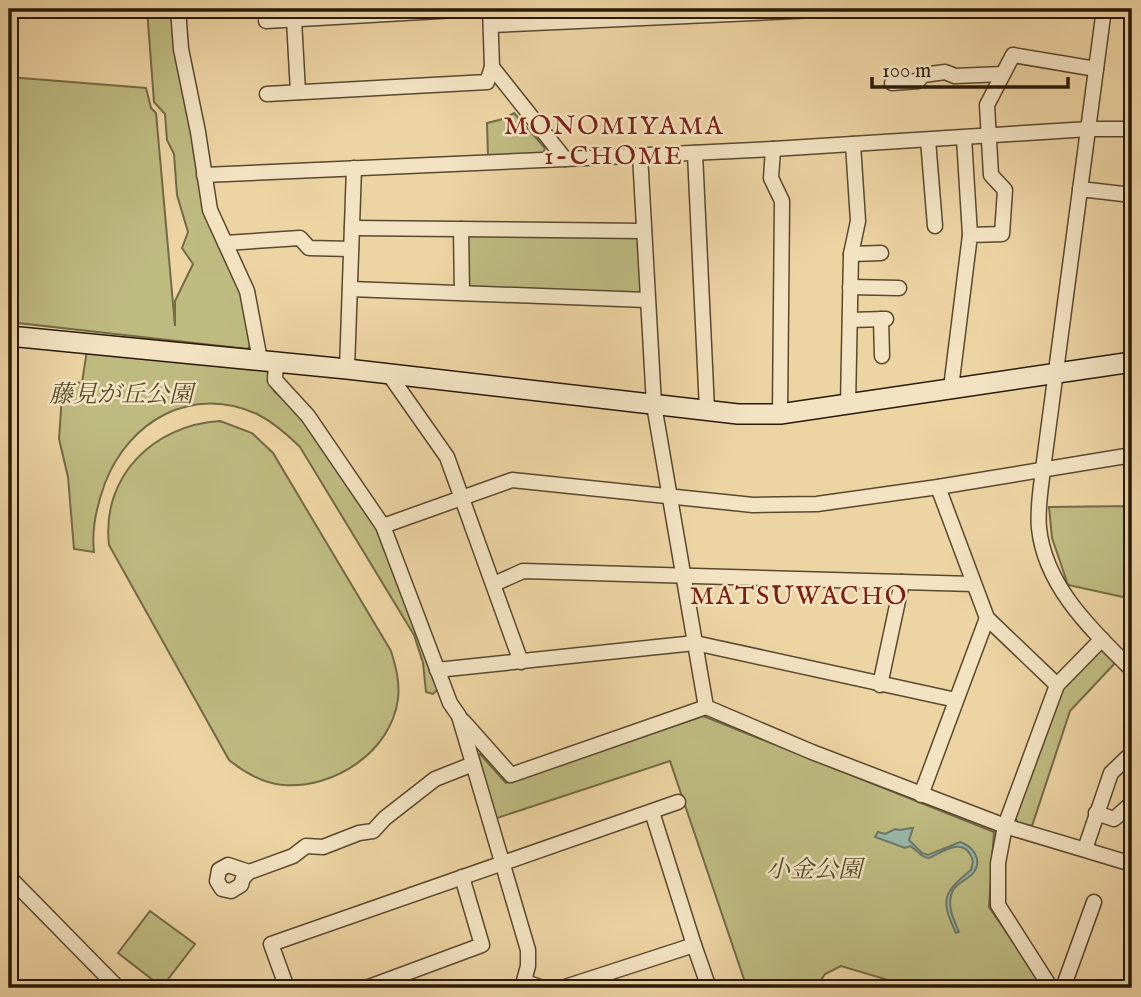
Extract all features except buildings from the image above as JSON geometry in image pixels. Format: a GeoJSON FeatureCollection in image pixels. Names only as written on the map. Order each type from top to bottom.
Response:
{"type":"FeatureCollection","features":[{"type":"Feature","properties":{"kind":"street"},"geometry":{"type":"LineString","coordinates":[[178,9],[181,49],[210,210],[247,291],[275,380],[308,416],[383,526],[450,703],[510,775],[706,707],[921,795],[1005,826],[1132,864]]}},
{"type":"Feature","properties":{"kind":"street"},"geometry":{"type":"LineString","coordinates":[[266,21],[474,9]]}},
{"type":"Feature","properties":{"kind":"street"},"geometry":{"type":"LineString","coordinates":[[267,94],[486,82],[492,67],[490,9]]}},
{"type":"Feature","properties":{"kind":"street"},"geometry":{"type":"LineString","coordinates":[[491,25],[837,9]]}},
{"type":"Feature","properties":{"kind":"street"},"geometry":{"type":"LineString","coordinates":[[1104,9],[1038,523],[1046,558],[1057,584],[1078,613],[1132,670]]}},
{"type":"Feature","properties":{"kind":"street"},"geometry":{"type":"LineString","coordinates":[[294,20],[298,92]]}},
{"type":"Feature","properties":{"kind":"street"},"geometry":{"type":"LineString","coordinates":[[970,235],[1002,234],[1005,190],[991,175],[987,105],[1013,55],[1097,69]]}},
{"type":"Feature","properties":{"kind":"street"},"geometry":{"type":"LineString","coordinates":[[492,67],[565,159]]}},
{"type":"Feature","properties":{"kind":"street"},"geometry":{"type":"LineString","coordinates":[[892,83],[918,80],[923,75],[945,72],[955,76],[1003,74]]}},
{"type":"Feature","properties":{"kind":"street"},"geometry":{"type":"LineString","coordinates":[[204,175],[695,153],[1088,129],[1132,129]]}},
{"type":"Feature","properties":{"kind":"street"},"geometry":{"type":"LineString","coordinates":[[951,388],[970,235],[964,138]]}},
{"type":"Feature","properties":{"kind":"street"},"geometry":{"type":"LineString","coordinates":[[928,140],[934,226]]}},
{"type":"Feature","properties":{"kind":"street"},"geometry":{"type":"LineString","coordinates":[[848,405],[851,254],[858,220],[853,144]]}},
{"type":"Feature","properties":{"kind":"street"},"geometry":{"type":"LineString","coordinates":[[773,149],[771,178],[782,201],[780,414]]}},
{"type":"Feature","properties":{"kind":"street"},"geometry":{"type":"LineString","coordinates":[[695,153],[706,410]]}},
{"type":"Feature","properties":{"kind":"street"},"geometry":{"type":"LineString","coordinates":[[640,155],[654,405],[706,707]]}},
{"type":"Feature","properties":{"kind":"street"},"geometry":{"type":"LineString","coordinates":[[347,369],[354,168]]}},
{"type":"Feature","properties":{"kind":"street"},"geometry":{"type":"LineString","coordinates":[[1080,189],[1132,195]]}},
{"type":"Feature","properties":{"kind":"street"},"geometry":{"type":"LineString","coordinates":[[352,228],[644,231]]}},
{"type":"Feature","properties":{"kind":"street"},"geometry":{"type":"LineString","coordinates":[[461,229],[462,293]]}},
{"type":"Feature","properties":{"kind":"street"},"geometry":{"type":"LineString","coordinates":[[225,243],[300,238],[309,248],[351,249]]}},
{"type":"Feature","properties":{"kind":"street"},"geometry":{"type":"LineString","coordinates":[[851,254],[881,253]]}},
{"type":"Feature","properties":{"kind":"street"},"geometry":{"type":"LineString","coordinates":[[850,287],[899,288]]}},
{"type":"Feature","properties":{"kind":"street"},"geometry":{"type":"LineString","coordinates":[[350,289],[647,300]]}},
{"type":"Feature","properties":{"kind":"street"},"geometry":{"type":"LineString","coordinates":[[850,320],[883,319],[882,356]]}},
{"type":"Feature","properties":{"kind":"street"},"geometry":{"type":"LineString","coordinates":[[9,336],[388,373],[738,414],[780,414],[1132,362]]}},
{"type":"Feature","properties":{"kind":"street"},"geometry":{"type":"LineString","coordinates":[[388,373],[447,457],[521,662]]}},
{"type":"Feature","properties":{"kind":"street"},"geometry":{"type":"LineString","coordinates":[[383,526],[512,480],[753,505],[817,504],[1132,456]]}},
{"type":"Feature","properties":{"kind":"street"},"geometry":{"type":"LineString","coordinates":[[938,487],[987,618],[1057,685]]}},
{"type":"Feature","properties":{"kind":"street"},"geometry":{"type":"LineString","coordinates":[[494,584],[523,571],[682,578],[973,584]]}},
{"type":"Feature","properties":{"kind":"street"},"geometry":{"type":"LineString","coordinates":[[880,685],[902,583]]}},
{"type":"Feature","properties":{"kind":"street"},"geometry":{"type":"LineString","coordinates":[[921,795],[987,618]]}},
{"type":"Feature","properties":{"kind":"street"},"geometry":{"type":"LineString","coordinates":[[1051,988],[998,905],[998,863],[1005,826],[1057,685],[1102,639]]}},
{"type":"Feature","properties":{"kind":"street"},"geometry":{"type":"LineString","coordinates":[[437,670],[695,643],[956,700]]}},
{"type":"Feature","properties":{"kind":"street"},"geometry":{"type":"LineString","coordinates":[[459,716],[528,950],[524,985],[543,988]]}},
{"type":"Feature","properties":{"kind":"street"},"geometry":{"type":"LineString","coordinates":[[1085,849],[1111,773],[1132,753]]}},
{"type":"Feature","properties":{"kind":"street"},"geometry":{"type":"LineString","coordinates":[[249,872],[293,856],[306,846],[323,847],[359,833],[373,831],[385,818],[435,779],[473,764]]}},
{"type":"Feature","properties":{"kind":"street"},"geometry":{"type":"LineString","coordinates":[[287,988],[271,944],[678,802]]}},
{"type":"Feature","properties":{"kind":"street"},"geometry":{"type":"LineString","coordinates":[[1096,814],[1114,820],[1132,803]]}},
{"type":"Feature","properties":{"kind":"street"},"geometry":{"type":"LineString","coordinates":[[652,812],[709,988]]}},
{"type":"Feature","properties":{"kind":"street"},"geometry":{"type":"LineString","coordinates":[[9,877],[118,988]]}},
{"type":"Feature","properties":{"kind":"street"},"geometry":{"type":"LineString","coordinates":[[366,988],[482,945],[462,877]]}},
{"type":"Feature","properties":{"kind":"street"},"geometry":{"type":"LineString","coordinates":[[1063,988],[1094,902]]}},
{"type":"Feature","properties":{"kind":"street"},"geometry":{"type":"LineString","coordinates":[[562,988],[591,984],[694,945]]}},
{"type":"Feature","properties":{"kind":"street"},"geometry":{"type":"LineString","coordinates":[[1130,988],[1132,983]]}},
{"type":"Feature","properties":{"kind":"green space"},"geometry":{"type":"Polygon","coordinates":[[[147,9],[178,9],[204,175],[247,291],[255,335],[248,349],[9,322],[9,77],[146,88],[151,108],[156,113],[175,326],[175,301],[193,264],[182,248],[188,232],[177,195],[174,154],[167,140],[165,114],[154,102],[147,9]]]}},
{"type":"Feature","properties":{"kind":"green space"},"geometry":{"type":"Polygon","coordinates":[[[514,113],[545,148],[543,154],[488,157],[487,123],[514,113]]]}},
{"type":"Feature","properties":{"kind":"green space"},"geometry":{"type":"Polygon","coordinates":[[[461,229],[644,231],[647,300],[462,293],[461,229]]]}},
{"type":"Feature","properties":{"kind":"green space","name":"藤見が丘公園"},"geometry":{"type":"Polygon","coordinates":[[[87,350],[271,371],[274,391],[305,419],[371,515],[439,688],[433,694],[426,692],[423,663],[414,635],[300,447],[280,429],[257,414],[233,406],[209,403],[187,406],[166,414],[147,426],[130,442],[116,461],[105,483],[95,517],[94,552],[74,549],[68,477],[59,439],[63,381],[82,383],[87,350]]]}},
{"type":"Feature","properties":{"kind":"green space"},"geometry":{"type":"Polygon","coordinates":[[[220,421],[252,433],[273,453],[391,651],[398,681],[398,699],[393,718],[384,735],[372,751],[357,763],[322,781],[302,785],[275,784],[254,777],[229,760],[109,545],[109,520],[114,497],[123,476],[137,459],[174,432],[220,421]]]}},
{"type":"Feature","properties":{"kind":"green space"},"geometry":{"type":"Polygon","coordinates":[[[1132,506],[1132,599],[1068,585],[1052,538],[1049,507],[1132,506]]]}},
{"type":"Feature","properties":{"kind":"green space"},"geometry":{"type":"Polygon","coordinates":[[[1102,649],[1116,662],[1070,711],[1032,826],[1017,822],[1015,816],[1062,689],[1102,649]]]}},
{"type":"Feature","properties":{"kind":"green space","name":"小金公園"},"geometry":{"type":"Polygon","coordinates":[[[703,716],[994,832],[989,907],[1045,988],[915,988],[841,966],[825,974],[816,988],[747,988],[670,761],[494,819],[474,757],[480,754],[506,783],[703,716]]]}},
{"type":"Feature","properties":{"kind":"green space"},"geometry":{"type":"Polygon","coordinates":[[[150,911],[195,944],[162,987],[118,953],[150,911]]]}},
{"type":"Feature","properties":{"kind":"shaded area"},"geometry":{"type":"Polygon","coordinates":[[[913,828],[909,840],[922,853],[928,855],[960,842],[969,847],[977,858],[974,872],[955,887],[951,896],[951,911],[959,932],[956,933],[951,921],[946,904],[947,897],[955,885],[971,870],[971,856],[966,849],[956,847],[929,858],[910,846],[905,848],[875,837],[878,832],[885,834],[895,829],[913,828]]]}},
{"type":"Feature","properties":{"kind":"district","name":"MONOMIYAMA 1-CHOME"},"geometry":{"type":"Point","coordinates":[614,140]}},
{"type":"Feature","properties":{"kind":"district","name":"MATSUWACHO"},"geometry":{"type":"Point","coordinates":[799,595]}}]}
